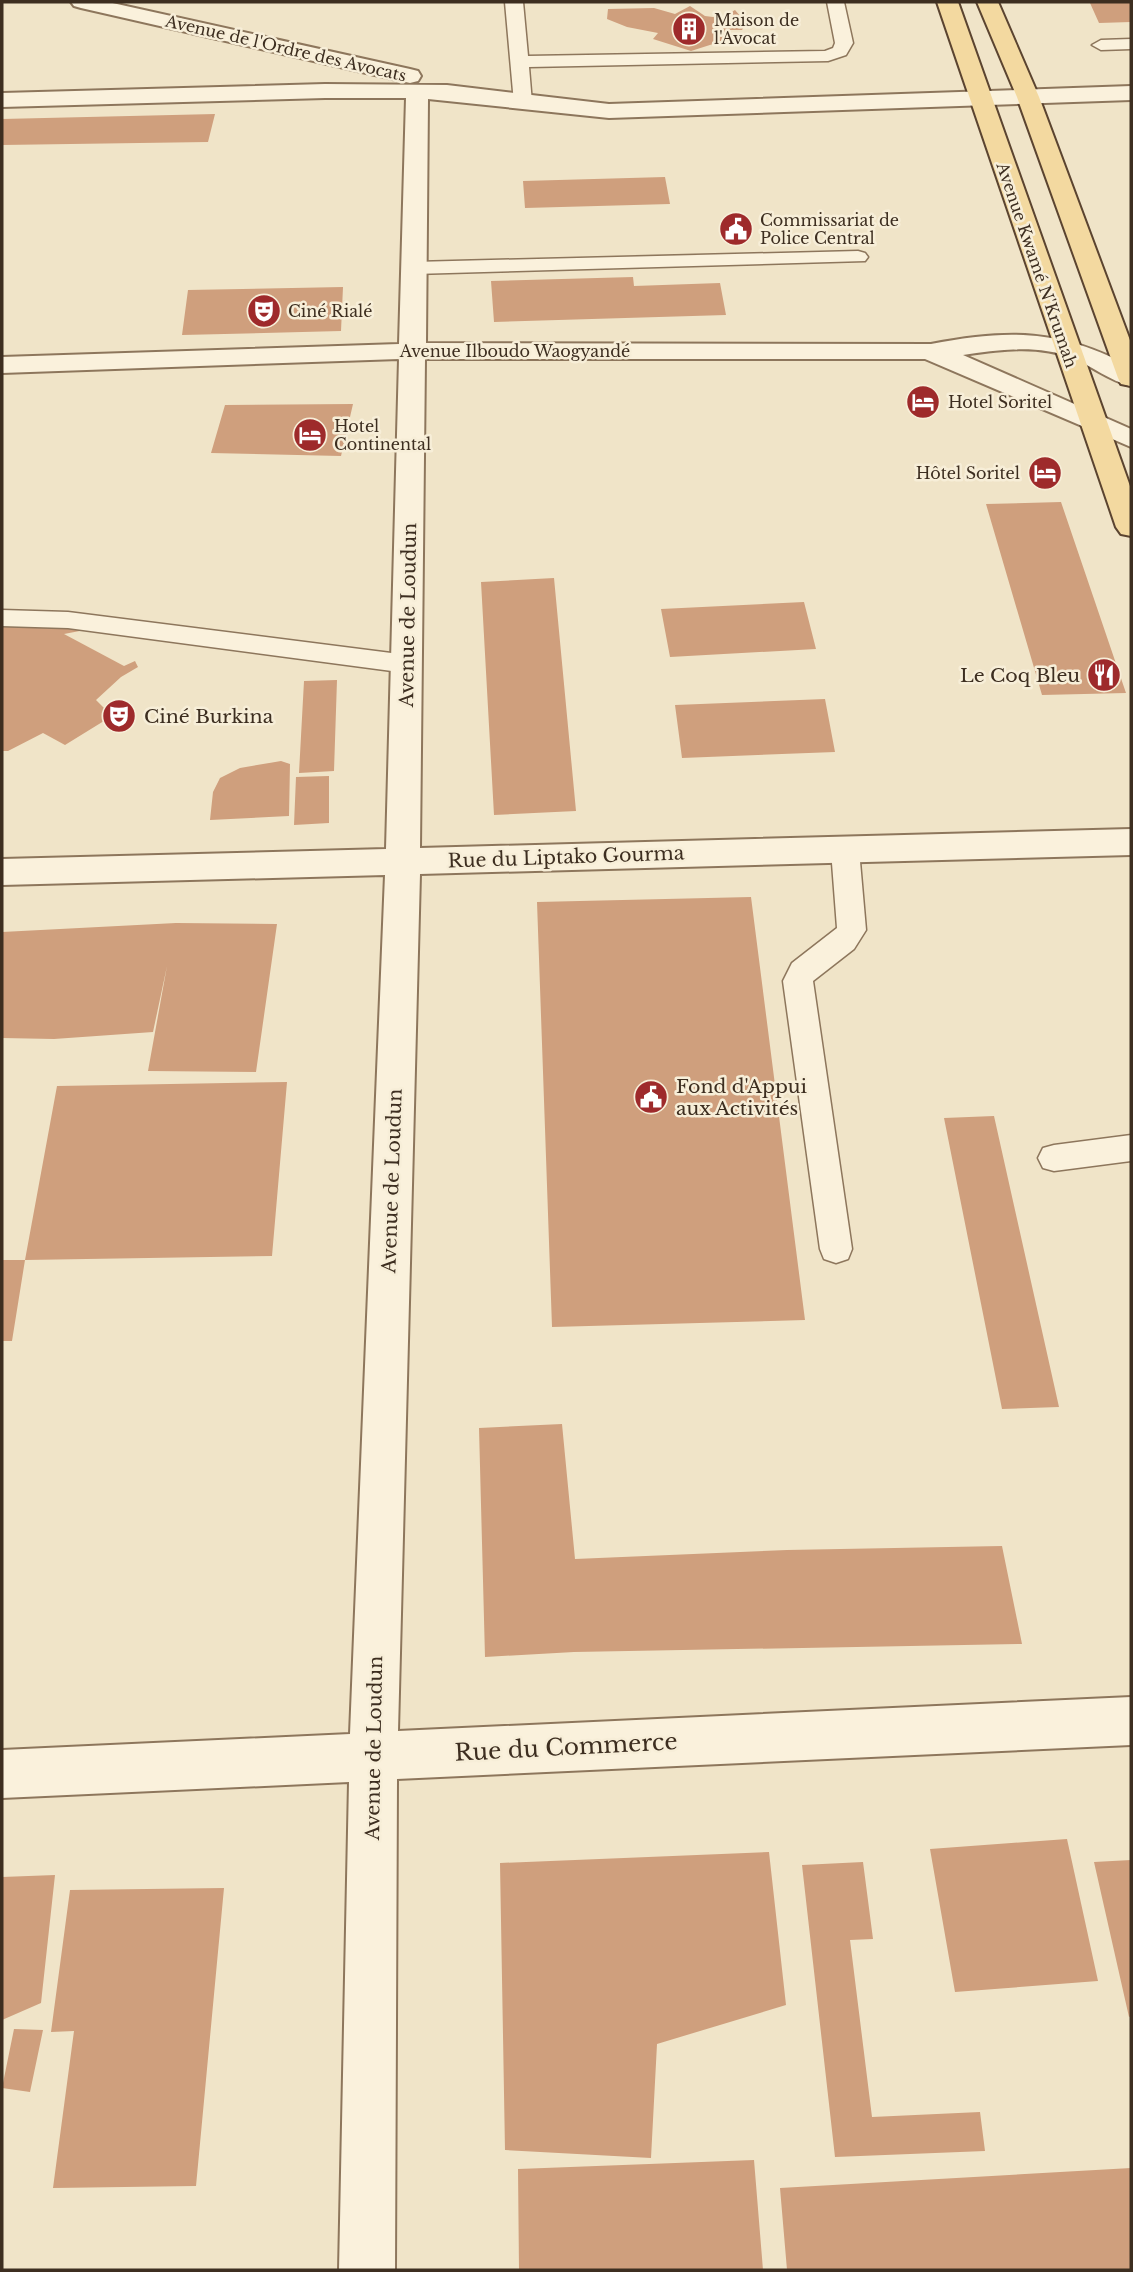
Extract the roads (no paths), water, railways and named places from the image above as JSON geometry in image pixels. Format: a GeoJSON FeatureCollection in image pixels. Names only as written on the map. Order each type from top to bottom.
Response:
{"type":"FeatureCollection","features":[{"type":"Feature","properties":{"kind":"main road","name":"Avenue Kwamé N'Krumah"},"geometry":{"type":"LineString","coordinates":[[947,2],[978,98],[1131,527]]}},
{"type":"Feature","properties":{"kind":"main road"},"geometry":{"type":"LineString","coordinates":[[988,2],[1028,97],[1131,378]]}},
{"type":"Feature","properties":{"kind":"street","name":"Avenue de l'Ordre des Avocats"},"geometry":{"type":"LineString","coordinates":[[80,2],[417,78],[432,92]]}},
{"type":"Feature","properties":{"kind":"street"},"geometry":{"type":"LineString","coordinates":[[2,100],[325,91],[432,92],[609,111],[1131,93]]}},
{"type":"Feature","properties":{"kind":"street","name":"Avenue de Loudun"},"geometry":{"type":"LineString","coordinates":[[367,2270],[373,1755],[403,862],[414,268],[432,92]]}},
{"type":"Feature","properties":{"kind":"street"},"geometry":{"type":"LineString","coordinates":[[928,351],[1001,344],[1066,348],[1131,378]]}},
{"type":"Feature","properties":{"kind":"street","name":"Avenue Ilboudo Waogyandé"},"geometry":{"type":"LineString","coordinates":[[2,365],[413,351],[928,351],[1131,439]]}},
{"type":"Feature","properties":{"kind":"street","name":"Rue du Liptako Gourma"},"geometry":{"type":"LineString","coordinates":[[2,872],[1131,842]]}},
{"type":"Feature","properties":{"kind":"street","name":"Rue du Commerce"},"geometry":{"type":"LineString","coordinates":[[2,1774],[1131,1721]]}},
{"type":"Feature","properties":{"kind":"lane"},"geometry":{"type":"LineString","coordinates":[[514,2],[523,103]]}},
{"type":"Feature","properties":{"kind":"lane"},"geometry":{"type":"LineString","coordinates":[[519,62],[828,56],[840,51],[844,43],[835,2]]}},
{"type":"Feature","properties":{"kind":"lane"},"geometry":{"type":"LineString","coordinates":[[1101,45],[1131,44]]}},
{"type":"Feature","properties":{"kind":"lane"},"geometry":{"type":"LineString","coordinates":[[414,268],[858,257]]}},
{"type":"Feature","properties":{"kind":"lane"},"geometry":{"type":"LineString","coordinates":[[2,618],[68,620],[407,664]]}},
{"type":"Feature","properties":{"kind":"lane"},"geometry":{"type":"LineString","coordinates":[[836,1250],[798,981],[802,971],[845,941],[852,930],[845,850]]}},
{"type":"Feature","properties":{"kind":"lane"},"geometry":{"type":"LineString","coordinates":[[1054,1158],[1131,1148]]}},
{"type":"Feature","properties":{"kind":"place","name":"Maison de l'Avocat"},"geometry":{"type":"Point","coordinates":[689,29]}},
{"type":"Feature","properties":{"kind":"place","name":"Commissariat de Police Central"},"geometry":{"type":"Point","coordinates":[736,229]}},
{"type":"Feature","properties":{"kind":"place","name":"Ciné Rialé"},"geometry":{"type":"Point","coordinates":[264,311]}},
{"type":"Feature","properties":{"kind":"place","name":"Hotel Soritel"},"geometry":{"type":"Point","coordinates":[923,402]}},
{"type":"Feature","properties":{"kind":"place","name":"Hotel Continental"},"geometry":{"type":"Point","coordinates":[310,435]}},
{"type":"Feature","properties":{"kind":"place","name":"Hôtel Soritel"},"geometry":{"type":"Point","coordinates":[1045,473]}},
{"type":"Feature","properties":{"kind":"place","name":"Le Coq Bleu"},"geometry":{"type":"Point","coordinates":[1104,675]}},
{"type":"Feature","properties":{"kind":"place","name":"Ciné Burkina"},"geometry":{"type":"Point","coordinates":[119,716]}},
{"type":"Feature","properties":{"kind":"place","name":"Fond d'Appui aux Activités"},"geometry":{"type":"Point","coordinates":[651,1097]}}]}
